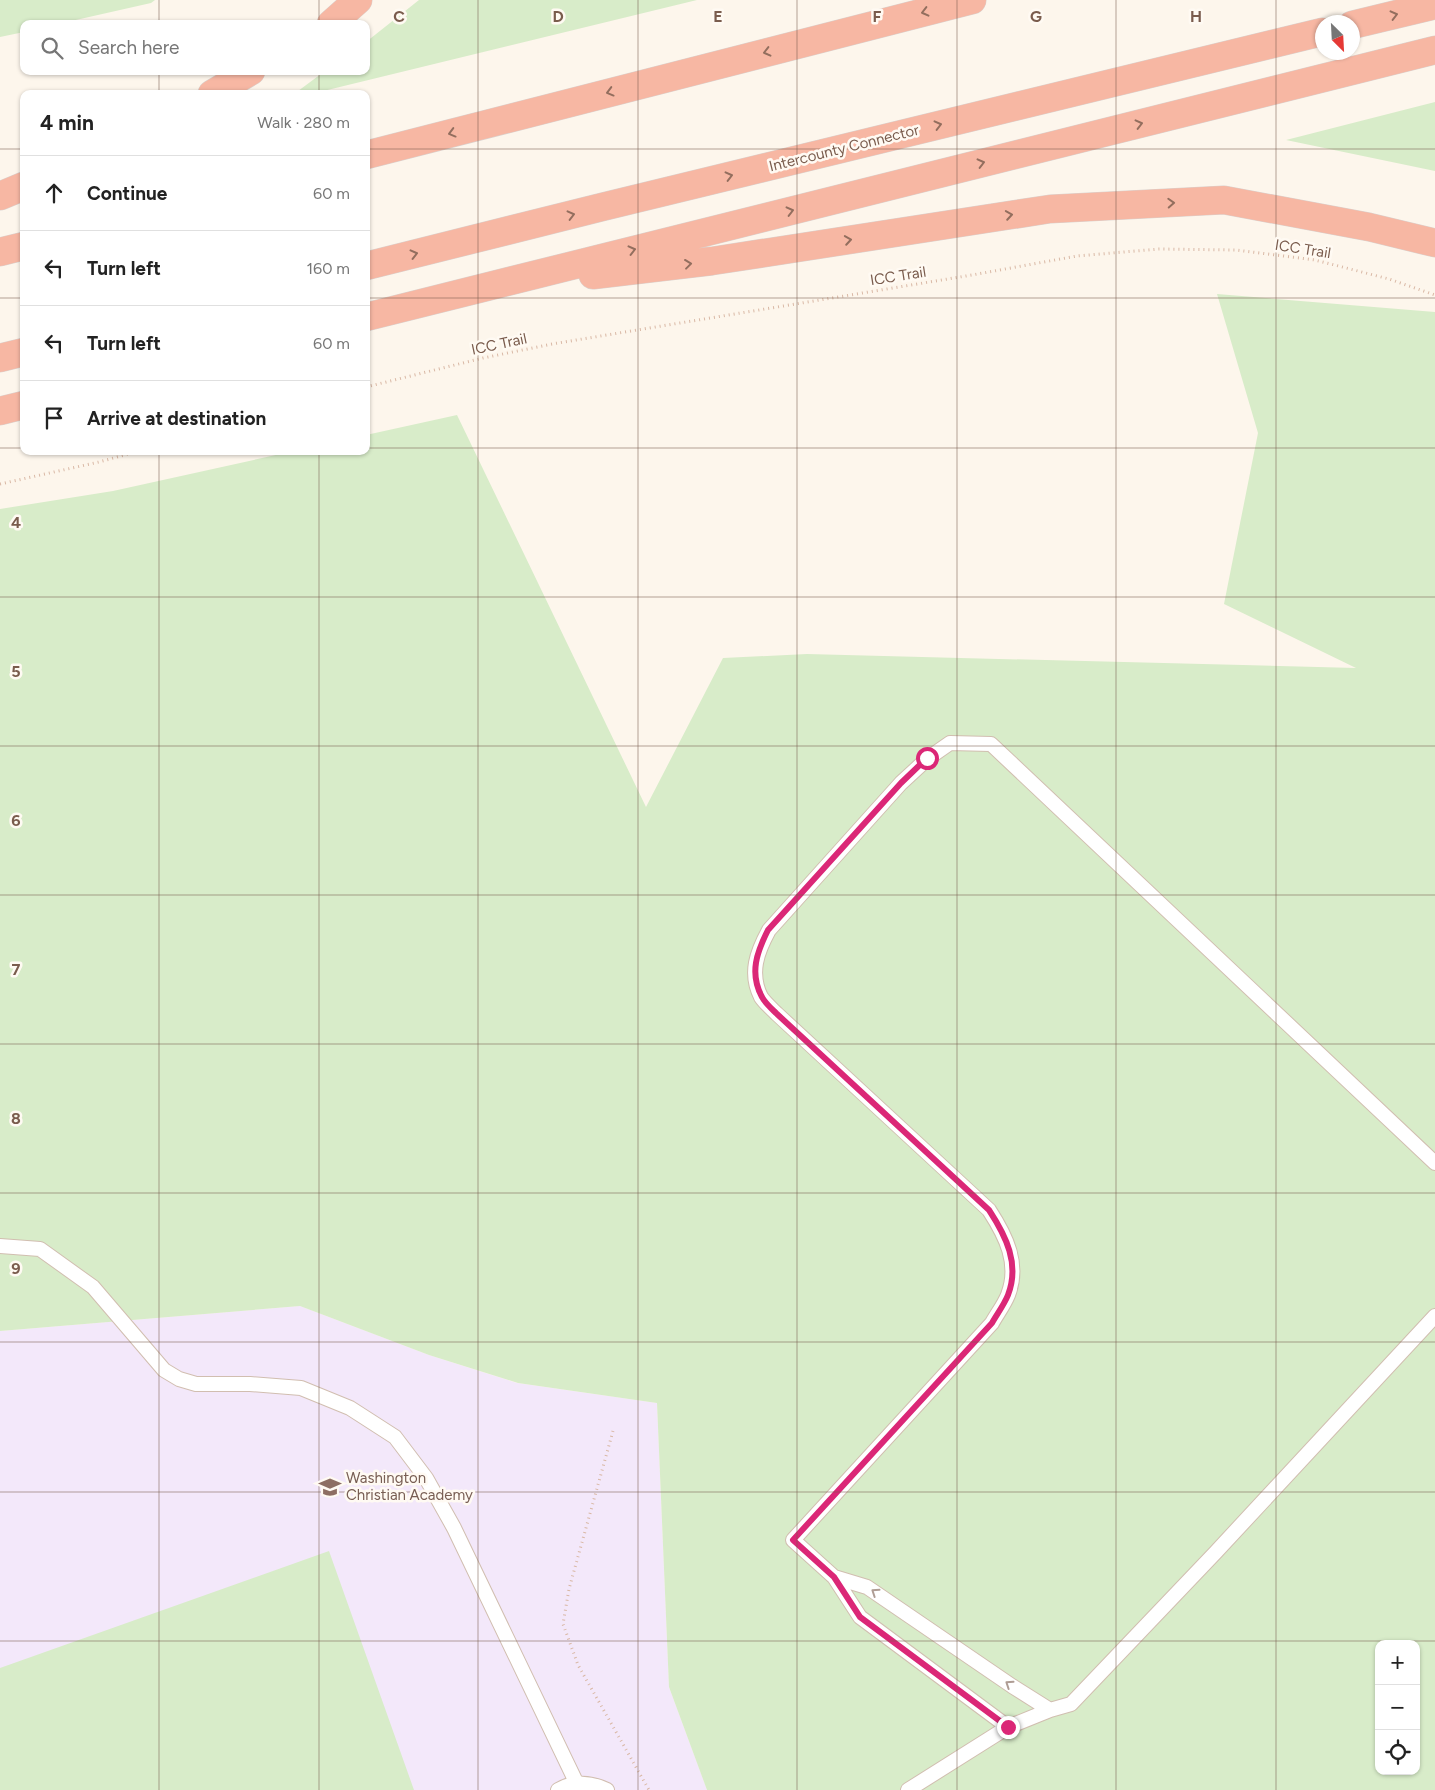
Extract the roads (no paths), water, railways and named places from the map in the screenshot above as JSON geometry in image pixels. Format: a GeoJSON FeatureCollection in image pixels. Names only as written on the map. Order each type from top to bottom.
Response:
{"type":"FeatureCollection","features":[{"type":"Feature","properties":{"kind":"highway"},"geometry":{"type":"LineString","coordinates":[[336,20],[358,0]]}},
{"type":"Feature","properties":{"kind":"highway"},"geometry":{"type":"LineString","coordinates":[[370,155],[972,0]]}},
{"type":"Feature","properties":{"kind":"highway"},"geometry":{"type":"LineString","coordinates":[[1360,23],[1435,5]]}},
{"type":"Feature","properties":{"kind":"highway","name":"Intercounty Connector"},"geometry":{"type":"LineString","coordinates":[[370,265],[1315,34]]}},
{"type":"Feature","properties":{"kind":"highway"},"geometry":{"type":"LineString","coordinates":[[370,316],[1435,50]]}},
{"type":"Feature","properties":{"kind":"highway"},"geometry":{"type":"LineString","coordinates":[[219,90],[244,75]]}},
{"type":"Feature","properties":{"kind":"highway"},"geometry":{"type":"LineString","coordinates":[[0,196],[20,188]]}},
{"type":"Feature","properties":{"kind":"highway"},"geometry":{"type":"LineString","coordinates":[[483,287],[712,261],[1050,209],[1224,200],[1369,227],[1435,243]]}},
{"type":"Feature","properties":{"kind":"highway"},"geometry":{"type":"LineString","coordinates":[[0,252],[20,247]]}},
{"type":"Feature","properties":{"kind":"highway"},"geometry":{"type":"LineString","coordinates":[[0,358],[20,353]]}},
{"type":"Feature","properties":{"kind":"highway"},"geometry":{"type":"LineString","coordinates":[[0,411],[20,406]]}},
{"type":"Feature","properties":{"kind":"lane"},"geometry":{"type":"LineString","coordinates":[[1008,1727],[860,1617],[834,1577],[793,1540],[992,1323],[1008,1296],[1013,1275],[1011,1252],[1001,1228],[989,1210],[762,998],[754,967],[759,948],[768,930],[901,783],[927,758],[950,743],[991,744],[1435,1163]]}},
{"type":"Feature","properties":{"kind":"lane"},"geometry":{"type":"LineString","coordinates":[[0,1246],[40,1249],[93,1287],[164,1370],[180,1379],[196,1384],[250,1384],[301,1388],[350,1408],[395,1437],[426,1478],[454,1528],[577,1784]]}},
{"type":"Feature","properties":{"kind":"lane"},"geometry":{"type":"LineString","coordinates":[[908,1790],[1008,1727],[1050,1710],[1071,1704],[1215,1553],[1435,1316]]}},
{"type":"Feature","properties":{"kind":"lane"},"geometry":{"type":"LineString","coordinates":[[834,1577],[867,1587],[1050,1710]]}},
{"type":"Feature","properties":{"kind":"lane"},"geometry":{"type":"LineString","coordinates":[[558,1790],[577,1784],[598,1785],[607,1790]]}},
{"type":"Feature","properties":{"kind":"place","name":"Washington Christian Academy"},"geometry":{"type":"Point","coordinates":[330,1487]}}]}
